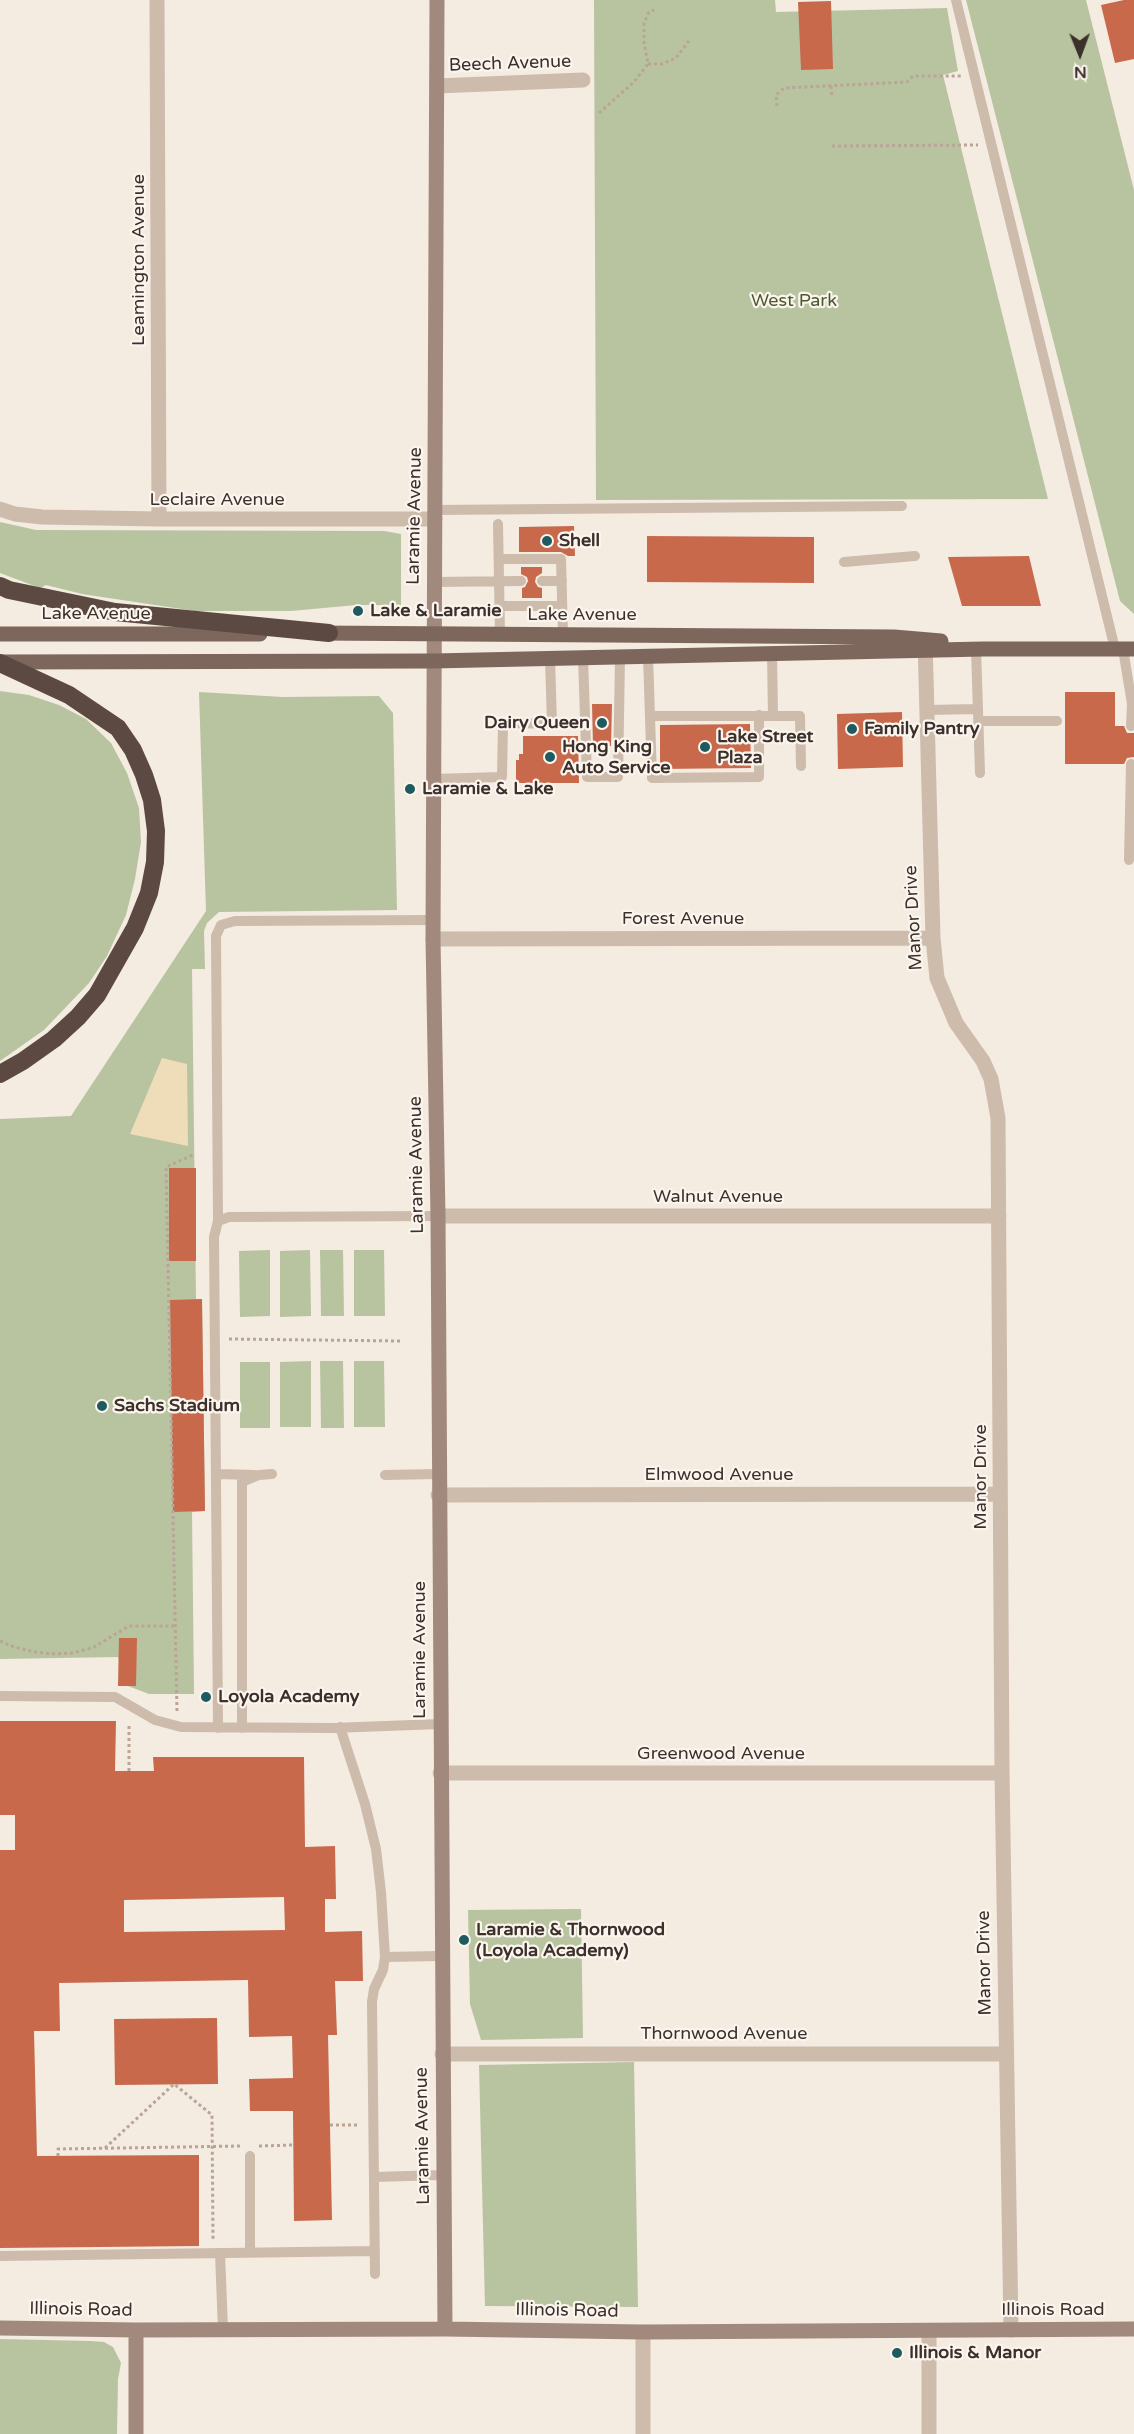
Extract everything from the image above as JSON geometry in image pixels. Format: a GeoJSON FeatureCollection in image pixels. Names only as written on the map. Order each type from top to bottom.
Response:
{"type":"FeatureCollection","features":[{"type":"Feature","properties":{"kind":"highway"},"geometry":{"type":"LineString","coordinates":[[0,586],[9,590],[115,612],[329,633]]}},
{"type":"Feature","properties":{"kind":"highway"},"geometry":{"type":"LineString","coordinates":[[0,663],[69,695],[118,728],[133,750],[144,775],[152,800],[156,831],[155,862],[149,893],[135,928],[97,995],[54,1039],[0,1074]]}},
{"type":"Feature","properties":{"kind":"main road","name":"Lake Avenue"},"geometry":{"type":"LineString","coordinates":[[0,634],[329,633],[894,637],[925,645],[976,649],[1124,649]]}},
{"type":"Feature","properties":{"kind":"main road","name":"Lake Avenue"},"geometry":{"type":"LineString","coordinates":[[0,663],[433,661],[772,654],[925,645],[1055,649]]}},
{"type":"Feature","properties":{"kind":"street","name":"Leamington Avenue"},"geometry":{"type":"LineString","coordinates":[[157,0],[159,519]]}},
{"type":"Feature","properties":{"kind":"street","name":"Laramie Avenue"},"geometry":{"type":"LineString","coordinates":[[437,0],[433,939],[438,1216],[445,2329]]}},
{"type":"Feature","properties":{"kind":"street","name":"Beech Avenue"},"geometry":{"type":"LineString","coordinates":[[437,86],[584,80]]}},
{"type":"Feature","properties":{"kind":"street","name":"Leclaire Avenue"},"geometry":{"type":"LineString","coordinates":[[0,509],[15,514],[42,517],[159,519],[435,515]]}},
{"type":"Feature","properties":{"kind":"street","name":"Manor Drive"},"geometry":{"type":"LineString","coordinates":[[925,645],[933,938],[937,978],[956,1023],[983,1061],[996,1097],[998,1118],[1002,1773],[1011,2330]]}},
{"type":"Feature","properties":{"kind":"street","name":"Forest Avenue"},"geometry":{"type":"LineString","coordinates":[[433,939],[933,938]]}},
{"type":"Feature","properties":{"kind":"street","name":"Walnut Avenue"},"geometry":{"type":"LineString","coordinates":[[438,1216],[999,1216]]}},
{"type":"Feature","properties":{"kind":"street","name":"Elmwood Avenue"},"geometry":{"type":"LineString","coordinates":[[438,1495],[1000,1494]]}},
{"type":"Feature","properties":{"kind":"street","name":"Greenwood Avenue"},"geometry":{"type":"LineString","coordinates":[[440,1773],[1002,1773]]}},
{"type":"Feature","properties":{"kind":"street","name":"Thornwood Avenue"},"geometry":{"type":"LineString","coordinates":[[442,2054],[1006,2054]]}},
{"type":"Feature","properties":{"kind":"street","name":"Illinois Road"},"geometry":{"type":"LineString","coordinates":[[0,2327],[136,2330],[445,2329],[643,2332],[1134,2329]]}},
{"type":"Feature","properties":{"kind":"street"},"geometry":{"type":"LineString","coordinates":[[136,2330],[136,2434]]}},
{"type":"Feature","properties":{"kind":"street"},"geometry":{"type":"LineString","coordinates":[[929,2331],[929,2434]]}},
{"type":"Feature","properties":{"kind":"street"},"geometry":{"type":"LineString","coordinates":[[643,2332],[643,2434]]}},
{"type":"Feature","properties":{"kind":"lane"},"geometry":{"type":"LineString","coordinates":[[956,0],[1124,649],[1132,704],[1131,726]]}},
{"type":"Feature","properties":{"kind":"lane"},"geometry":{"type":"LineString","coordinates":[[435,515],[902,506]]}},
{"type":"Feature","properties":{"kind":"lane"},"geometry":{"type":"LineString","coordinates":[[498,524],[500,634]]}},
{"type":"Feature","properties":{"kind":"lane"},"geometry":{"type":"LineString","coordinates":[[844,562],[915,556]]}},
{"type":"Feature","properties":{"kind":"lane"},"geometry":{"type":"LineString","coordinates":[[499,559],[561,559],[563,635]]}},
{"type":"Feature","properties":{"kind":"lane"},"geometry":{"type":"LineString","coordinates":[[434,582],[521,581]]}},
{"type":"Feature","properties":{"kind":"lane"},"geometry":{"type":"LineString","coordinates":[[542,581],[562,581]]}},
{"type":"Feature","properties":{"kind":"lane"},"geometry":{"type":"LineString","coordinates":[[500,606],[562,606]]}},
{"type":"Feature","properties":{"kind":"lane"},"geometry":{"type":"LineString","coordinates":[[976,649],[980,773]]}},
{"type":"Feature","properties":{"kind":"lane"},"geometry":{"type":"LineString","coordinates":[[772,654],[773,716]]}},
{"type":"Feature","properties":{"kind":"lane"},"geometry":{"type":"LineString","coordinates":[[648,656],[652,778],[759,777],[759,715]]}},
{"type":"Feature","properties":{"kind":"lane"},"geometry":{"type":"LineString","coordinates":[[583,657],[587,777],[618,777],[620,657]]}},
{"type":"Feature","properties":{"kind":"lane"},"geometry":{"type":"LineString","coordinates":[[550,658],[552,724]]}},
{"type":"Feature","properties":{"kind":"lane"},"geometry":{"type":"LineString","coordinates":[[927,710],[978,709]]}},
{"type":"Feature","properties":{"kind":"lane"},"geometry":{"type":"LineString","coordinates":[[650,716],[800,716],[801,766]]}},
{"type":"Feature","properties":{"kind":"lane"},"geometry":{"type":"LineString","coordinates":[[979,721],[1057,721]]}},
{"type":"Feature","properties":{"kind":"lane"},"geometry":{"type":"LineString","coordinates":[[433,779],[502,777],[503,723],[574,724]]}},
{"type":"Feature","properties":{"kind":"lane"},"geometry":{"type":"LineString","coordinates":[[1129,860],[1131,764]]}},
{"type":"Feature","properties":{"kind":"lane"},"geometry":{"type":"LineString","coordinates":[[218,1728],[214,1237],[218,1221],[216,936],[221,925],[235,921],[433,920]]}},
{"type":"Feature","properties":{"kind":"lane"},"geometry":{"type":"LineString","coordinates":[[218,1221],[229,1217],[438,1216]]}},
{"type":"Feature","properties":{"kind":"lane"},"geometry":{"type":"LineString","coordinates":[[216,1471],[272,1474]]}},
{"type":"Feature","properties":{"kind":"lane"},"geometry":{"type":"LineString","coordinates":[[385,1475],[438,1474]]}},
{"type":"Feature","properties":{"kind":"lane"},"geometry":{"type":"LineString","coordinates":[[242,1728],[242,1490],[243,1482],[259,1475]]}},
{"type":"Feature","properties":{"kind":"lane"},"geometry":{"type":"LineString","coordinates":[[0,1696],[115,1697],[156,1720],[177,1726],[242,1728],[440,1724]]}},
{"type":"Feature","properties":{"kind":"lane"},"geometry":{"type":"LineString","coordinates":[[340,1727],[365,1804],[376,1848],[385,1958],[372,2002],[375,2274]]}},
{"type":"Feature","properties":{"kind":"lane"},"geometry":{"type":"LineString","coordinates":[[385,1958],[441,1956]]}},
{"type":"Feature","properties":{"kind":"lane"},"geometry":{"type":"LineString","coordinates":[[248,2151],[250,2253]]}},
{"type":"Feature","properties":{"kind":"lane"},"geometry":{"type":"LineString","coordinates":[[374,2177],[443,2175]]}},
{"type":"Feature","properties":{"kind":"lane"},"geometry":{"type":"LineString","coordinates":[[0,2256],[375,2251]]}},
{"type":"Feature","properties":{"kind":"lane"},"geometry":{"type":"LineString","coordinates":[[217,2253],[223,2330]]}},
{"type":"Feature","properties":{"kind":"path"},"geometry":{"type":"LineString","coordinates":[[599,113],[633,83],[648,64],[644,42],[644,22],[654,10]]}},
{"type":"Feature","properties":{"kind":"path"},"geometry":{"type":"LineString","coordinates":[[648,64],[662,64],[676,58],[689,40]]}},
{"type":"Feature","properties":{"kind":"path"},"geometry":{"type":"LineString","coordinates":[[777,106],[776,95],[784,88],[907,82],[914,76],[975,76]]}},
{"type":"Feature","properties":{"kind":"path"},"geometry":{"type":"LineString","coordinates":[[831,86],[832,98]]}},
{"type":"Feature","properties":{"kind":"path"},"geometry":{"type":"LineString","coordinates":[[832,146],[992,144]]}},
{"type":"Feature","properties":{"kind":"path"},"geometry":{"type":"LineString","coordinates":[[177,1726],[166,1167],[195,1154]]}},
{"type":"Feature","properties":{"kind":"path"},"geometry":{"type":"LineString","coordinates":[[224,1339],[400,1341]]}},
{"type":"Feature","properties":{"kind":"path"},"geometry":{"type":"LineString","coordinates":[[0,1641],[35,1652],[63,1653],[94,1647],[129,1626],[174,1626]]}},
{"type":"Feature","properties":{"kind":"path"},"geometry":{"type":"LineString","coordinates":[[129,1726],[129,1771]]}},
{"type":"Feature","properties":{"kind":"path"},"geometry":{"type":"LineString","coordinates":[[105,2148],[174,2084],[212,2115],[217,2253]]}},
{"type":"Feature","properties":{"kind":"path"},"geometry":{"type":"LineString","coordinates":[[330,2125],[374,2125]]}},
{"type":"Feature","properties":{"kind":"path"},"geometry":{"type":"LineString","coordinates":[[258,2146],[293,2145]]}},
{"type":"Feature","properties":{"kind":"path"},"geometry":{"type":"LineString","coordinates":[[58,2156],[58,2149],[212,2146],[248,2151]]}},
{"type":"Feature","properties":{"kind":"green space","name":"West Park"},"geometry":{"type":"Polygon","coordinates":[[[594,0],[775,0],[776,12],[947,8],[958,71],[943,75],[1048,499],[596,500],[594,0]]]}},
{"type":"Feature","properties":{"kind":"green space"},"geometry":{"type":"Polygon","coordinates":[[[966,0],[1086,0],[1134,190],[1134,614],[1120,601],[966,0]]]}},
{"type":"Feature","properties":{"kind":"green space"},"geometry":{"type":"Polygon","coordinates":[[[0,522],[36,530],[384,531],[401,534],[401,605],[356,605],[291,611],[195,611],[82,594],[46,585],[40,588],[0,573],[0,522]]]}},
{"type":"Feature","properties":{"kind":"green space"},"geometry":{"type":"Polygon","coordinates":[[[0,691],[29,695],[59,705],[86,719],[111,743],[127,773],[139,808],[141,842],[126,915],[107,956],[89,983],[44,1030],[0,1061],[0,691]]]}},
{"type":"Feature","properties":{"kind":"green space","name":"Sachs Stadium"},"geometry":{"type":"Polygon","coordinates":[[[199,692],[283,697],[379,696],[393,713],[397,910],[219,912],[207,923],[204,931],[205,969],[192,969],[196,1299],[202,1300],[205,1511],[192,1512],[194,1694],[149,1694],[128,1686],[118,1657],[0,1659],[0,1119],[71,1116],[206,911],[199,692]]]}},
{"type":"Feature","properties":{"kind":"green space"},"geometry":{"type":"Polygon","coordinates":[[[270,1250],[270,1316],[240,1317],[239,1251],[270,1250]]]}},
{"type":"Feature","properties":{"kind":"green space"},"geometry":{"type":"Polygon","coordinates":[[[310,1250],[311,1316],[280,1317],[280,1251],[310,1250]]]}},
{"type":"Feature","properties":{"kind":"green space"},"geometry":{"type":"Polygon","coordinates":[[[320,1250],[343,1250],[344,1316],[321,1316],[320,1250]]]}},
{"type":"Feature","properties":{"kind":"green space"},"geometry":{"type":"Polygon","coordinates":[[[354,1250],[384,1250],[385,1316],[354,1316],[354,1250]]]}},
{"type":"Feature","properties":{"kind":"green space"},"geometry":{"type":"Polygon","coordinates":[[[311,1361],[311,1427],[280,1427],[280,1362],[311,1361]]]}},
{"type":"Feature","properties":{"kind":"green space"},"geometry":{"type":"Polygon","coordinates":[[[320,1361],[343,1361],[344,1428],[321,1428],[320,1361]]]}},
{"type":"Feature","properties":{"kind":"green space"},"geometry":{"type":"Polygon","coordinates":[[[354,1361],[384,1361],[385,1427],[354,1427],[354,1361]]]}},
{"type":"Feature","properties":{"kind":"green space"},"geometry":{"type":"Polygon","coordinates":[[[240,1362],[270,1362],[270,1428],[240,1428],[240,1362]]]}},
{"type":"Feature","properties":{"kind":"green space"},"geometry":{"type":"Polygon","coordinates":[[[581,1909],[583,2038],[481,2040],[470,2004],[468,1910],[581,1909]]]}},
{"type":"Feature","properties":{"kind":"green space"},"geometry":{"type":"Polygon","coordinates":[[[634,2062],[638,2307],[485,2306],[479,2065],[634,2062]]]}},
{"type":"Feature","properties":{"kind":"green space"},"geometry":{"type":"Polygon","coordinates":[[[0,2339],[91,2341],[104,2342],[113,2347],[121,2363],[118,2379],[117,2434],[0,2434],[0,2339]]]}},
{"type":"Feature","properties":{"kind":"sand"},"geometry":{"type":"Polygon","coordinates":[[[162,1058],[187,1064],[188,1146],[130,1134],[162,1058]]]}},
{"type":"Feature","properties":{"kind":"building"},"geometry":{"type":"Polygon","coordinates":[[[1134,0],[1134,59],[1115,63],[1101,5],[1134,0]]]}},
{"type":"Feature","properties":{"kind":"building"},"geometry":{"type":"Polygon","coordinates":[[[831,1],[833,69],[801,70],[798,2],[831,1]]]}},
{"type":"Feature","properties":{"kind":"building","name":"Shell"},"geometry":{"type":"Polygon","coordinates":[[[574,526],[575,556],[568,556],[561,552],[519,552],[519,527],[574,526]]]}},
{"type":"Feature","properties":{"kind":"building"},"geometry":{"type":"Polygon","coordinates":[[[647,536],[814,537],[814,583],[647,582],[647,536]]]}},
{"type":"Feature","properties":{"kind":"building"},"geometry":{"type":"Polygon","coordinates":[[[1029,556],[1041,606],[962,606],[948,557],[1029,556]]]}},
{"type":"Feature","properties":{"kind":"building"},"geometry":{"type":"Polygon","coordinates":[[[521,567],[542,567],[542,573],[536,577],[535,582],[538,587],[542,588],[542,598],[522,598],[522,588],[528,581],[527,577],[521,574],[521,567]]]}},
{"type":"Feature","properties":{"kind":"building"},"geometry":{"type":"Polygon","coordinates":[[[1065,692],[1115,692],[1115,726],[1124,726],[1127,733],[1134,733],[1134,757],[1127,758],[1124,764],[1065,764],[1065,692]]]}},
{"type":"Feature","properties":{"kind":"building","name":"Dairy Queen"},"geometry":{"type":"Polygon","coordinates":[[[592,704],[612,704],[611,746],[593,746],[592,704]]]}},
{"type":"Feature","properties":{"kind":"building"},"geometry":{"type":"Polygon","coordinates":[[[902,712],[903,767],[838,769],[837,714],[902,712]]]}},
{"type":"Feature","properties":{"kind":"building","name":"Lake Street Plaza"},"geometry":{"type":"Polygon","coordinates":[[[750,724],[751,768],[660,769],[660,725],[750,724]]]}},
{"type":"Feature","properties":{"kind":"building","name":"Hong King Auto Service"},"geometry":{"type":"Polygon","coordinates":[[[523,736],[578,736],[579,783],[516,783],[516,760],[519,760],[519,754],[523,754],[523,736]]]}},
{"type":"Feature","properties":{"kind":"building"},"geometry":{"type":"Polygon","coordinates":[[[169,1168],[196,1168],[196,1261],[169,1261],[169,1168]]]}},
{"type":"Feature","properties":{"kind":"building"},"geometry":{"type":"Polygon","coordinates":[[[202,1299],[205,1511],[173,1512],[170,1300],[202,1299]]]}},
{"type":"Feature","properties":{"kind":"building"},"geometry":{"type":"Polygon","coordinates":[[[119,1638],[137,1638],[136,1686],[118,1686],[119,1638]]]}},
{"type":"Feature","properties":{"kind":"building"},"geometry":{"type":"Polygon","coordinates":[[[0,1721],[116,1721],[115,1771],[154,1771],[153,1757],[304,1757],[305,1847],[335,1846],[336,1899],[325,1899],[325,1932],[362,1931],[363,1981],[335,1981],[337,2035],[328,2035],[332,2220],[294,2221],[293,2111],[250,2111],[249,2079],[293,2078],[292,2036],[249,2037],[248,1980],[59,1983],[60,2031],[34,2031],[37,2156],[199,2155],[199,2246],[0,2248],[0,1850],[15,1850],[15,1815],[0,1815],[0,1721]],[[284,1897],[124,1900],[124,1932],[285,1930],[284,1897]]]}},
{"type":"Feature","properties":{"kind":"building"},"geometry":{"type":"Polygon","coordinates":[[[217,2018],[218,2084],[115,2085],[114,2019],[217,2018]]]}},
{"type":"Feature","properties":{"kind":"place","name":"Shell"},"geometry":{"type":"Point","coordinates":[547,541]}},
{"type":"Feature","properties":{"kind":"place","name":"Lake & Laramie"},"geometry":{"type":"Point","coordinates":[358,611]}},
{"type":"Feature","properties":{"kind":"place","name":"Dairy Queen"},"geometry":{"type":"Point","coordinates":[602,723]}},
{"type":"Feature","properties":{"kind":"place","name":"Family Pantry"},"geometry":{"type":"Point","coordinates":[852,729]}},
{"type":"Feature","properties":{"kind":"place","name":"Lake Street Plaza"},"geometry":{"type":"Point","coordinates":[705,747]}},
{"type":"Feature","properties":{"kind":"place","name":"Hong King Auto Service"},"geometry":{"type":"Point","coordinates":[550,757]}},
{"type":"Feature","properties":{"kind":"place","name":"Laramie & Lake"},"geometry":{"type":"Point","coordinates":[410,789]}},
{"type":"Feature","properties":{"kind":"place","name":"Sachs Stadium"},"geometry":{"type":"Point","coordinates":[102,1406]}},
{"type":"Feature","properties":{"kind":"place","name":"Loyola Academy"},"geometry":{"type":"Point","coordinates":[206,1697]}},
{"type":"Feature","properties":{"kind":"place","name":"Laramie & Thornwood (Loyola Academy)"},"geometry":{"type":"Point","coordinates":[464,1940]}},
{"type":"Feature","properties":{"kind":"place","name":"Illinois & Manor"},"geometry":{"type":"Point","coordinates":[897,2353]}}]}
